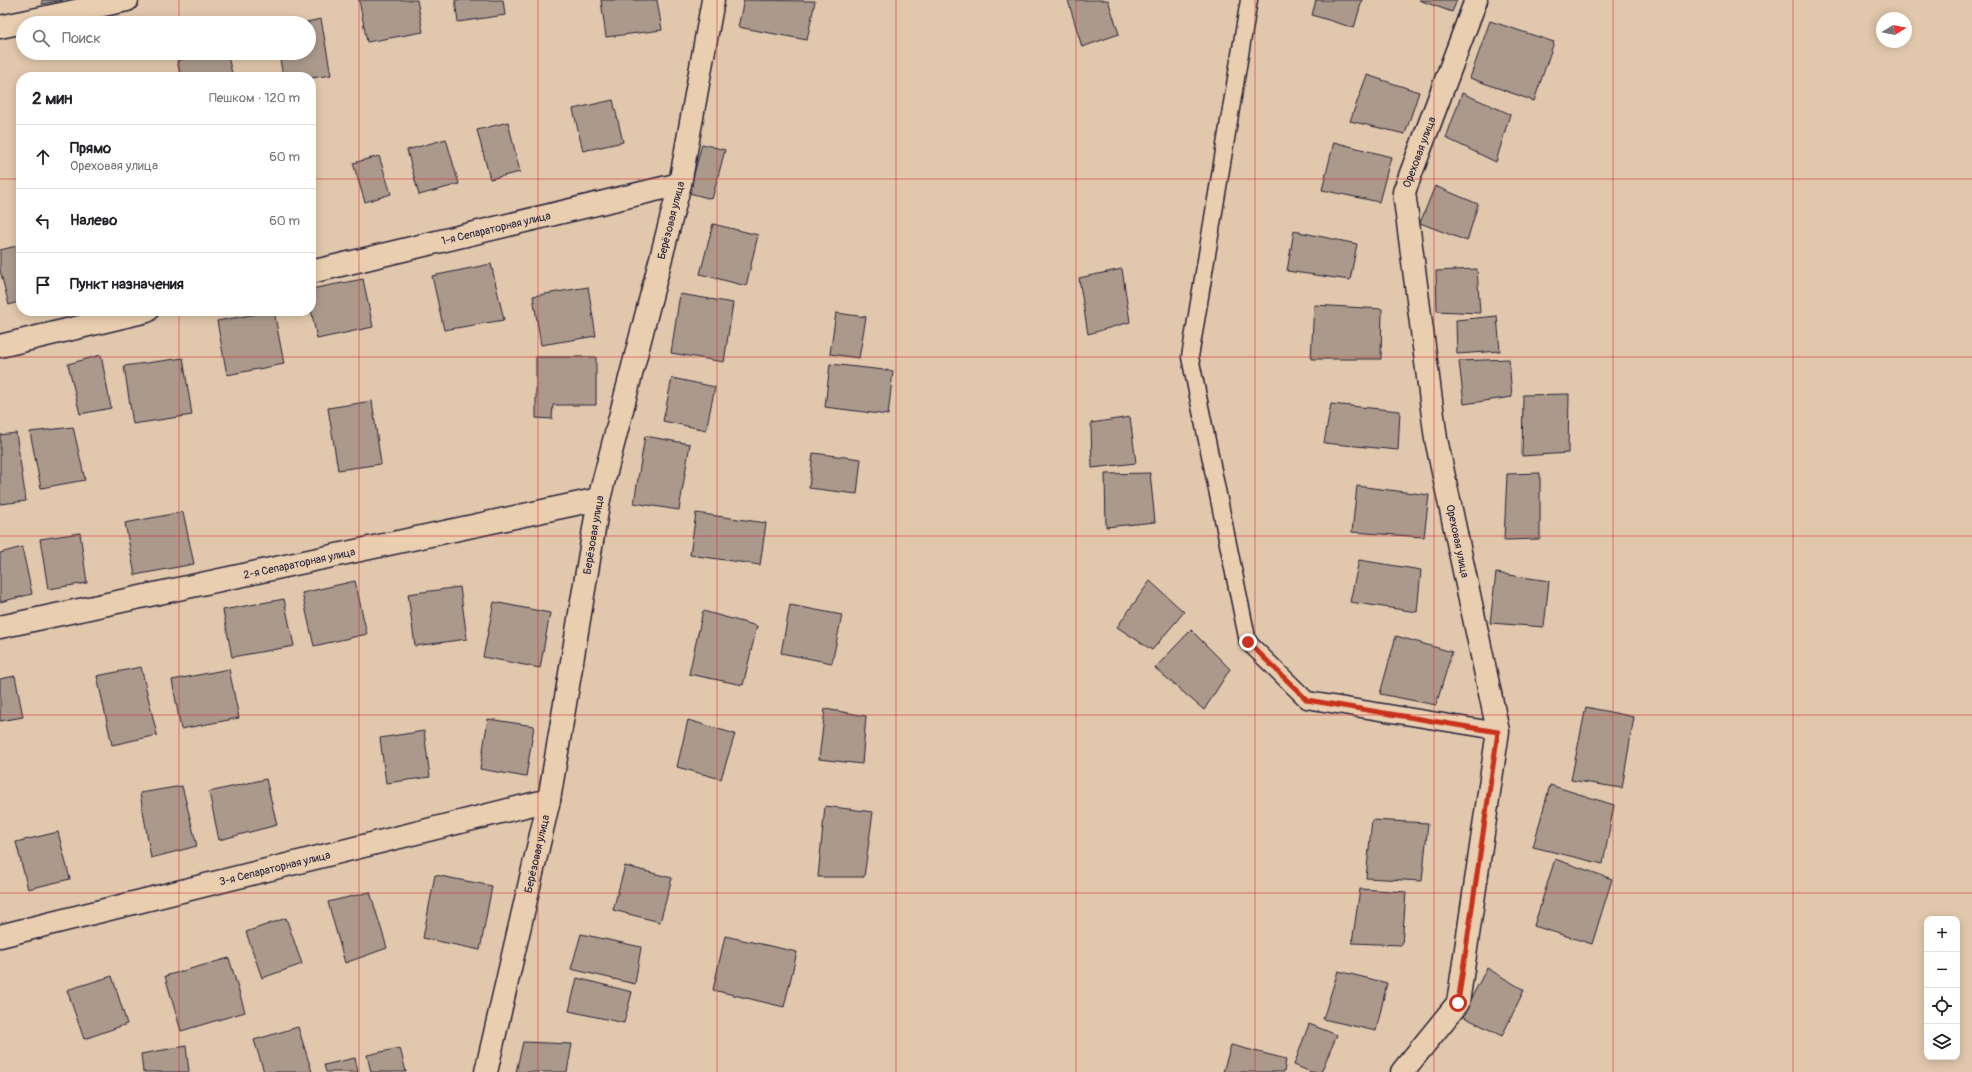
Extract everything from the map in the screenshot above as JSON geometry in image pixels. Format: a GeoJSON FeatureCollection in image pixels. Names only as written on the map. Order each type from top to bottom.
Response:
{"type":"FeatureCollection","features":[{"type":"Feature","properties":{"kind":"street"},"geometry":{"type":"LineString","coordinates":[[52,16],[128,0]]}},
{"type":"Feature","properties":{"kind":"street","name":"Берёзовая улица"},"geometry":{"type":"LineString","coordinates":[[486,1072],[549,800],[599,499],[680,184],[713,0]]}},
{"type":"Feature","properties":{"kind":"street","name":"Ореховая улица"},"geometry":{"type":"LineString","coordinates":[[1402,1072],[1458,1003],[1498,732],[1436,439],[1404,192],[1476,0]]}},
{"type":"Feature","properties":{"kind":"street"},"geometry":{"type":"LineString","coordinates":[[0,27],[16,24]]}},
{"type":"Feature","properties":{"kind":"street","name":"1-я Сепараторная улица"},"geometry":{"type":"LineString","coordinates":[[316,271],[680,184]]}},
{"type":"Feature","properties":{"kind":"street"},"geometry":{"type":"LineString","coordinates":[[0,346],[126,316]]}},
{"type":"Feature","properties":{"kind":"street","name":"2-я Сепараторная улица"},"geometry":{"type":"LineString","coordinates":[[0,627],[599,499]]}},
{"type":"Feature","properties":{"kind":"street","name":"3-я Сепараторная улица"},"geometry":{"type":"LineString","coordinates":[[0,936],[549,800]]}},
{"type":"Feature","properties":{"kind":"lane"},"geometry":{"type":"LineString","coordinates":[[1249,0],[1190,357],[1248,642],[1307,700],[1498,732]]}},
{"type":"Feature","properties":{"kind":"building"},"geometry":{"type":"Polygon","coordinates":[[[42,0],[63,0],[42,4],[42,0]]]}},
{"type":"Feature","properties":{"kind":"building"},"geometry":{"type":"Polygon","coordinates":[[[359,0],[417,0],[423,32],[367,42],[359,0]]]}},
{"type":"Feature","properties":{"kind":"building"},"geometry":{"type":"Polygon","coordinates":[[[455,0],[503,0],[505,15],[458,22],[455,0]]]}},
{"type":"Feature","properties":{"kind":"building"},"geometry":{"type":"Polygon","coordinates":[[[601,0],[657,0],[662,30],[606,37],[601,0]]]}},
{"type":"Feature","properties":{"kind":"building"},"geometry":{"type":"Polygon","coordinates":[[[744,0],[815,1],[807,40],[738,27],[744,0]]]}},
{"type":"Feature","properties":{"kind":"building"},"geometry":{"type":"Polygon","coordinates":[[[1068,0],[1108,0],[1119,34],[1082,47],[1068,0]]]}},
{"type":"Feature","properties":{"kind":"building"},"geometry":{"type":"Polygon","coordinates":[[[1316,0],[1362,0],[1354,28],[1312,15],[1316,0]]]}},
{"type":"Feature","properties":{"kind":"building"},"geometry":{"type":"Polygon","coordinates":[[[1419,0],[1457,0],[1452,12],[1419,0]]]}},
{"type":"Feature","properties":{"kind":"building"},"geometry":{"type":"Polygon","coordinates":[[[321,19],[331,75],[316,77],[316,72],[282,72],[280,60],[316,60],[316,20],[321,19]]]}},
{"type":"Feature","properties":{"kind":"building"},"geometry":{"type":"Polygon","coordinates":[[[1490,21],[1554,42],[1534,101],[1470,78],[1490,21]]]}},
{"type":"Feature","properties":{"kind":"building"},"geometry":{"type":"Polygon","coordinates":[[[229,60],[232,72],[180,72],[177,61],[229,60]]]}},
{"type":"Feature","properties":{"kind":"building"},"geometry":{"type":"Polygon","coordinates":[[[1367,75],[1419,92],[1405,134],[1350,121],[1367,75]]]}},
{"type":"Feature","properties":{"kind":"building"},"geometry":{"type":"Polygon","coordinates":[[[1462,93],[1510,114],[1496,162],[1446,138],[1462,93]]]}},
{"type":"Feature","properties":{"kind":"building"},"geometry":{"type":"Polygon","coordinates":[[[613,100],[623,142],[583,151],[573,109],[613,100]]]}},
{"type":"Feature","properties":{"kind":"building"},"geometry":{"type":"Polygon","coordinates":[[[508,122],[520,172],[490,179],[477,130],[508,122]]]}},
{"type":"Feature","properties":{"kind":"building"},"geometry":{"type":"Polygon","coordinates":[[[446,139],[459,184],[419,195],[407,150],[446,139]]]}},
{"type":"Feature","properties":{"kind":"building"},"geometry":{"type":"Polygon","coordinates":[[[1334,142],[1391,157],[1379,202],[1322,190],[1334,142]]]}},
{"type":"Feature","properties":{"kind":"building"},"geometry":{"type":"Polygon","coordinates":[[[702,144],[725,150],[712,199],[689,193],[702,144]]]}},
{"type":"Feature","properties":{"kind":"building"},"geometry":{"type":"Polygon","coordinates":[[[379,156],[391,194],[365,202],[353,163],[379,156]]]}},
{"type":"Feature","properties":{"kind":"building"},"geometry":{"type":"Polygon","coordinates":[[[1435,186],[1478,204],[1467,241],[1420,223],[1435,186]]]}},
{"type":"Feature","properties":{"kind":"building"},"geometry":{"type":"Polygon","coordinates":[[[713,224],[758,235],[746,286],[700,274],[713,224]]]}},
{"type":"Feature","properties":{"kind":"building"},"geometry":{"type":"Polygon","coordinates":[[[1294,231],[1357,244],[1350,280],[1287,271],[1294,231]]]}},
{"type":"Feature","properties":{"kind":"building"},"geometry":{"type":"Polygon","coordinates":[[[16,246],[16,303],[9,305],[0,270],[0,250],[16,246]]]}},
{"type":"Feature","properties":{"kind":"building"},"geometry":{"type":"Polygon","coordinates":[[[491,264],[504,320],[444,330],[432,276],[491,264]]]}},
{"type":"Feature","properties":{"kind":"building"},"geometry":{"type":"Polygon","coordinates":[[[1122,269],[1130,322],[1088,334],[1079,278],[1122,269]]]}},
{"type":"Feature","properties":{"kind":"building"},"geometry":{"type":"Polygon","coordinates":[[[1477,269],[1480,313],[1437,311],[1436,271],[1477,269]]]}},
{"type":"Feature","properties":{"kind":"building"},"geometry":{"type":"Polygon","coordinates":[[[363,279],[373,327],[317,339],[312,316],[316,316],[316,288],[363,279]]]}},
{"type":"Feature","properties":{"kind":"building"},"geometry":{"type":"Polygon","coordinates":[[[588,287],[596,336],[541,345],[533,296],[588,287]]]}},
{"type":"Feature","properties":{"kind":"building"},"geometry":{"type":"Polygon","coordinates":[[[680,294],[733,303],[724,362],[671,353],[680,294]]]}},
{"type":"Feature","properties":{"kind":"building"},"geometry":{"type":"Polygon","coordinates":[[[1314,305],[1382,309],[1381,359],[1311,359],[1314,305]]]}},
{"type":"Feature","properties":{"kind":"building"},"geometry":{"type":"Polygon","coordinates":[[[836,313],[866,317],[859,358],[830,354],[836,313]]]}},
{"type":"Feature","properties":{"kind":"building"},"geometry":{"type":"Polygon","coordinates":[[[246,316],[275,316],[284,364],[227,375],[217,321],[246,316]]]}},
{"type":"Feature","properties":{"kind":"building"},"geometry":{"type":"Polygon","coordinates":[[[1497,316],[1500,351],[1457,354],[1456,320],[1497,316]]]}},
{"type":"Feature","properties":{"kind":"building"},"geometry":{"type":"Polygon","coordinates":[[[101,355],[111,408],[80,414],[68,364],[101,355]]]}},
{"type":"Feature","properties":{"kind":"building"},"geometry":{"type":"Polygon","coordinates":[[[536,357],[596,357],[596,405],[553,405],[552,419],[536,418],[536,357]]]}},
{"type":"Feature","properties":{"kind":"building"},"geometry":{"type":"Polygon","coordinates":[[[183,358],[192,415],[133,424],[124,366],[183,358]]]}},
{"type":"Feature","properties":{"kind":"building"},"geometry":{"type":"Polygon","coordinates":[[[1509,359],[1512,397],[1464,404],[1459,361],[1509,359]]]}},
{"type":"Feature","properties":{"kind":"building"},"geometry":{"type":"Polygon","coordinates":[[[830,364],[893,371],[888,415],[825,407],[830,364]]]}},
{"type":"Feature","properties":{"kind":"building"},"geometry":{"type":"Polygon","coordinates":[[[672,378],[715,387],[706,430],[663,421],[672,378]]]}},
{"type":"Feature","properties":{"kind":"building"},"geometry":{"type":"Polygon","coordinates":[[[1569,394],[1568,453],[1522,456],[1523,395],[1569,394]]]}},
{"type":"Feature","properties":{"kind":"building"},"geometry":{"type":"Polygon","coordinates":[[[372,401],[381,464],[338,470],[328,408],[372,401]]]}},
{"type":"Feature","properties":{"kind":"building"},"geometry":{"type":"Polygon","coordinates":[[[1331,404],[1400,411],[1398,450],[1324,443],[1331,404]]]}},
{"type":"Feature","properties":{"kind":"building"},"geometry":{"type":"Polygon","coordinates":[[[1130,417],[1136,463],[1092,468],[1091,423],[1130,417]]]}},
{"type":"Feature","properties":{"kind":"building"},"geometry":{"type":"Polygon","coordinates":[[[73,427],[85,480],[41,488],[30,432],[73,427]]]}},
{"type":"Feature","properties":{"kind":"building"},"geometry":{"type":"Polygon","coordinates":[[[16,433],[26,501],[0,504],[0,435],[16,433]]]}},
{"type":"Feature","properties":{"kind":"building"},"geometry":{"type":"Polygon","coordinates":[[[645,436],[690,444],[679,510],[634,503],[645,436]]]}},
{"type":"Feature","properties":{"kind":"building"},"geometry":{"type":"Polygon","coordinates":[[[813,453],[861,459],[857,494],[809,488],[813,453]]]}},
{"type":"Feature","properties":{"kind":"building"},"geometry":{"type":"Polygon","coordinates":[[[1150,473],[1155,522],[1106,527],[1105,474],[1150,473]]]}},
{"type":"Feature","properties":{"kind":"building"},"geometry":{"type":"Polygon","coordinates":[[[1540,473],[1540,539],[1504,540],[1507,474],[1540,473]]]}},
{"type":"Feature","properties":{"kind":"building"},"geometry":{"type":"Polygon","coordinates":[[[1357,486],[1429,495],[1424,537],[1352,532],[1357,486]]]}},
{"type":"Feature","properties":{"kind":"building"},"geometry":{"type":"Polygon","coordinates":[[[183,512],[194,564],[135,575],[125,523],[183,512]]]}},
{"type":"Feature","properties":{"kind":"building"},"geometry":{"type":"Polygon","coordinates":[[[696,513],[766,523],[760,565],[690,555],[696,513]]]}},
{"type":"Feature","properties":{"kind":"building"},"geometry":{"type":"Polygon","coordinates":[[[80,533],[87,583],[48,589],[40,539],[80,533]]]}},
{"type":"Feature","properties":{"kind":"building"},"geometry":{"type":"Polygon","coordinates":[[[22,547],[32,594],[0,602],[0,553],[22,547]]]}},
{"type":"Feature","properties":{"kind":"building"},"geometry":{"type":"Polygon","coordinates":[[[1359,560],[1421,570],[1417,612],[1350,602],[1359,560]]]}},
{"type":"Feature","properties":{"kind":"building"},"geometry":{"type":"Polygon","coordinates":[[[1496,573],[1549,581],[1544,627],[1490,623],[1496,573]]]}},
{"type":"Feature","properties":{"kind":"building"},"geometry":{"type":"Polygon","coordinates":[[[355,581],[367,634],[314,646],[302,593],[355,581]]]}},
{"type":"Feature","properties":{"kind":"building"},"geometry":{"type":"Polygon","coordinates":[[[1150,581],[1184,612],[1152,650],[1117,627],[1150,581]]]}},
{"type":"Feature","properties":{"kind":"building"},"geometry":{"type":"Polygon","coordinates":[[[460,587],[467,639],[415,646],[408,594],[460,587]]]}},
{"type":"Feature","properties":{"kind":"building"},"geometry":{"type":"Polygon","coordinates":[[[284,599],[294,646],[232,657],[223,610],[284,599]]]}},
{"type":"Feature","properties":{"kind":"building"},"geometry":{"type":"Polygon","coordinates":[[[494,602],[550,613],[540,668],[483,657],[494,602]]]}},
{"type":"Feature","properties":{"kind":"building"},"geometry":{"type":"Polygon","coordinates":[[[790,605],[842,615],[832,663],[781,653],[790,605]]]}},
{"type":"Feature","properties":{"kind":"building"},"geometry":{"type":"Polygon","coordinates":[[[703,611],[757,626],[743,685],[689,674],[703,611]]]}},
{"type":"Feature","properties":{"kind":"building"},"geometry":{"type":"Polygon","coordinates":[[[1191,630],[1230,669],[1204,710],[1155,668],[1191,630]]]}},
{"type":"Feature","properties":{"kind":"building"},"geometry":{"type":"Polygon","coordinates":[[[1396,636],[1452,652],[1436,705],[1380,694],[1396,636]]]}},
{"type":"Feature","properties":{"kind":"building"},"geometry":{"type":"Polygon","coordinates":[[[141,667],[157,735],[112,745],[97,676],[141,667]]]}},
{"type":"Feature","properties":{"kind":"building"},"geometry":{"type":"Polygon","coordinates":[[[229,669],[239,718],[181,729],[172,680],[229,669]]]}},
{"type":"Feature","properties":{"kind":"building"},"geometry":{"type":"Polygon","coordinates":[[[15,676],[23,717],[0,721],[0,679],[15,676]]]}},
{"type":"Feature","properties":{"kind":"building"},"geometry":{"type":"Polygon","coordinates":[[[1586,707],[1634,717],[1622,788],[1571,780],[1586,707]]]}},
{"type":"Feature","properties":{"kind":"building"},"geometry":{"type":"Polygon","coordinates":[[[825,709],[866,716],[862,764],[819,759],[825,709]]]}},
{"type":"Feature","properties":{"kind":"building"},"geometry":{"type":"Polygon","coordinates":[[[488,719],[534,726],[526,777],[480,769],[488,719]]]}},
{"type":"Feature","properties":{"kind":"building"},"geometry":{"type":"Polygon","coordinates":[[[688,720],[735,734],[721,779],[677,767],[688,720]]]}},
{"type":"Feature","properties":{"kind":"building"},"geometry":{"type":"Polygon","coordinates":[[[424,731],[430,777],[386,783],[380,738],[424,731]]]}},
{"type":"Feature","properties":{"kind":"building"},"geometry":{"type":"Polygon","coordinates":[[[266,779],[277,825],[219,840],[209,792],[266,779]]]}},
{"type":"Feature","properties":{"kind":"building"},"geometry":{"type":"Polygon","coordinates":[[[1550,785],[1614,805],[1603,864],[1533,847],[1550,785]]]}},
{"type":"Feature","properties":{"kind":"building"},"geometry":{"type":"Polygon","coordinates":[[[182,786],[197,846],[151,858],[140,793],[182,786]]]}},
{"type":"Feature","properties":{"kind":"building"},"geometry":{"type":"Polygon","coordinates":[[[825,806],[873,812],[864,877],[818,877],[825,806]]]}},
{"type":"Feature","properties":{"kind":"building"},"geometry":{"type":"Polygon","coordinates":[[[1372,820],[1428,823],[1422,881],[1366,878],[1372,820]]]}},
{"type":"Feature","properties":{"kind":"building"},"geometry":{"type":"Polygon","coordinates":[[[58,832],[70,879],[28,889],[16,842],[58,832]]]}},
{"type":"Feature","properties":{"kind":"building"},"geometry":{"type":"Polygon","coordinates":[[[1555,859],[1612,879],[1592,944],[1534,926],[1555,859]]]}},
{"type":"Feature","properties":{"kind":"building"},"geometry":{"type":"Polygon","coordinates":[[[625,866],[672,878],[660,922],[613,910],[625,866]]]}},
{"type":"Feature","properties":{"kind":"building"},"geometry":{"type":"Polygon","coordinates":[[[435,875],[492,886],[480,950],[423,938],[435,875]]]}},
{"type":"Feature","properties":{"kind":"building"},"geometry":{"type":"Polygon","coordinates":[[[1360,889],[1406,892],[1402,945],[1352,943],[1360,889]]]}},
{"type":"Feature","properties":{"kind":"building"},"geometry":{"type":"Polygon","coordinates":[[[370,892],[387,948],[345,963],[328,902],[370,892]]]}},
{"type":"Feature","properties":{"kind":"building"},"geometry":{"type":"Polygon","coordinates":[[[286,918],[302,964],[262,978],[246,932],[286,918]]]}},
{"type":"Feature","properties":{"kind":"building"},"geometry":{"type":"Polygon","coordinates":[[[581,934],[641,947],[635,984],[571,969],[581,934]]]}},
{"type":"Feature","properties":{"kind":"building"},"geometry":{"type":"Polygon","coordinates":[[[725,936],[797,952],[784,1007],[713,990],[725,936]]]}},
{"type":"Feature","properties":{"kind":"building"},"geometry":{"type":"Polygon","coordinates":[[[229,958],[245,1012],[181,1031],[165,976],[229,958]]]}},
{"type":"Feature","properties":{"kind":"building"},"geometry":{"type":"Polygon","coordinates":[[[1487,968],[1524,990],[1502,1036],[1462,1016],[1487,968]]]}},
{"type":"Feature","properties":{"kind":"building"},"geometry":{"type":"Polygon","coordinates":[[[1338,971],[1387,983],[1376,1031],[1323,1019],[1338,971]]]}},
{"type":"Feature","properties":{"kind":"building"},"geometry":{"type":"Polygon","coordinates":[[[112,976],[127,1024],[84,1039],[67,990],[112,976]]]}},
{"type":"Feature","properties":{"kind":"building"},"geometry":{"type":"Polygon","coordinates":[[[577,978],[632,992],[624,1023],[569,1011],[577,978]]]}},
{"type":"Feature","properties":{"kind":"building"},"geometry":{"type":"Polygon","coordinates":[[[1309,1024],[1337,1035],[1321,1072],[1311,1072],[1294,1065],[1309,1024]]]}},
{"type":"Feature","properties":{"kind":"building"},"geometry":{"type":"Polygon","coordinates":[[[298,1027],[312,1072],[264,1072],[254,1040],[298,1027]]]}},
{"type":"Feature","properties":{"kind":"building"},"geometry":{"type":"Polygon","coordinates":[[[523,1042],[572,1044],[567,1072],[516,1072],[523,1042]]]}},
{"type":"Feature","properties":{"kind":"building"},"geometry":{"type":"Polygon","coordinates":[[[1231,1045],[1286,1059],[1284,1072],[1223,1072],[1231,1045]]]}},
{"type":"Feature","properties":{"kind":"building"},"geometry":{"type":"Polygon","coordinates":[[[186,1046],[189,1072],[143,1072],[141,1054],[186,1046]]]}},
{"type":"Feature","properties":{"kind":"building"},"geometry":{"type":"Polygon","coordinates":[[[400,1048],[406,1072],[371,1072],[367,1055],[400,1048]]]}},
{"type":"Feature","properties":{"kind":"building"},"geometry":{"type":"Polygon","coordinates":[[[355,1058],[358,1072],[326,1072],[324,1065],[355,1058]]]}},
{"type":"Feature","properties":{"kind":"route"},"geometry":{"type":"LineString","coordinates":[[1248,642],[1307,700],[1498,732],[1458,1003]]}}]}
